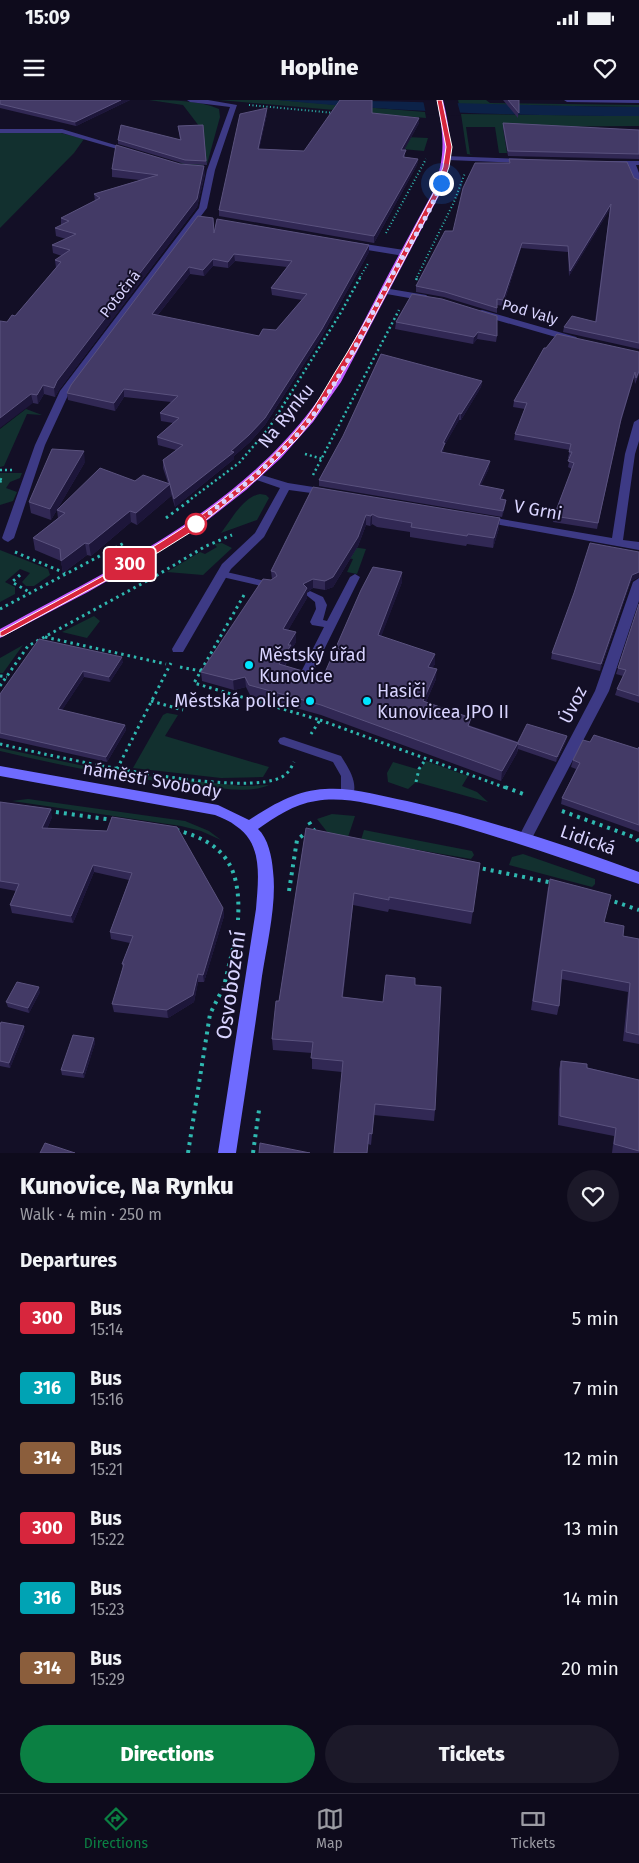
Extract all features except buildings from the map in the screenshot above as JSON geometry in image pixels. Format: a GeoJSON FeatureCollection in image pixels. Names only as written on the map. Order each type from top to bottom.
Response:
{"type":"FeatureCollection","features":[{"type":"Feature","properties":{"kind":"main road","name":"Na Rynku"},"geometry":{"type":"LineString","coordinates":[[0,634],[161,547],[206,517],[255,476],[294,438],[323,401],[353,351],[437,192],[448,158],[449,140],[440,100]]}},
{"type":"Feature","properties":{"kind":"main road","name":"náměstí Svobody"},"geometry":{"type":"LineString","coordinates":[[0,771],[109,792],[207,807],[227,813],[249,827]]}},
{"type":"Feature","properties":{"kind":"main road"},"geometry":{"type":"LineString","coordinates":[[249,827],[294,801],[325,794],[347,795],[451,817],[525,838]]}},
{"type":"Feature","properties":{"kind":"main road","name":"Osvobození"},"geometry":{"type":"LineString","coordinates":[[227,1153],[257,959],[266,881],[262,850],[256,836],[249,827]]}},
{"type":"Feature","properties":{"kind":"main road","name":"Lidická"},"geometry":{"type":"LineString","coordinates":[[525,838],[639,878]]}},
{"type":"Feature","properties":{"kind":"street"},"geometry":{"type":"LineString","coordinates":[[190,100],[234,106]]}},
{"type":"Feature","properties":{"kind":"street"},"geometry":{"type":"LineString","coordinates":[[566,100],[639,101]]}},
{"type":"Feature","properties":{"kind":"street","name":"Potočná"},"geometry":{"type":"LineString","coordinates":[[8,538],[40,445],[65,391],[129,304],[202,217],[208,170],[234,106]]}},
{"type":"Feature","properties":{"kind":"street"},"geometry":{"type":"LineString","coordinates":[[0,131],[62,131],[135,152]]}},
{"type":"Feature","properties":{"kind":"street"},"geometry":{"type":"LineString","coordinates":[[448,158],[539,161]]}},
{"type":"Feature","properties":{"kind":"street"},"geometry":{"type":"LineString","coordinates":[[603,162],[635,163],[639,182]]}},
{"type":"Feature","properties":{"kind":"street"},"geometry":{"type":"LineString","coordinates":[[347,244],[404,253]]}},
{"type":"Feature","properties":{"kind":"street"},"geometry":{"type":"LineString","coordinates":[[384,292],[433,300]]}},
{"type":"Feature","properties":{"kind":"street","name":"Pod Valy"},"geometry":{"type":"LineString","coordinates":[[475,311],[542,332],[585,342]]}},
{"type":"Feature","properties":{"kind":"street"},"geometry":{"type":"LineString","coordinates":[[617,542],[630,454],[639,422]]}},
{"type":"Feature","properties":{"kind":"street"},"geometry":{"type":"LineString","coordinates":[[255,476],[286,486],[342,495]]}},
{"type":"Feature","properties":{"kind":"street"},"geometry":{"type":"LineString","coordinates":[[178,650],[228,564],[256,540],[286,486]]}},
{"type":"Feature","properties":{"kind":"street","name":"V Grni"},"geometry":{"type":"LineString","coordinates":[[469,516],[639,546]]}},
{"type":"Feature","properties":{"kind":"street","name":"Úvoz"},"geometry":{"type":"LineString","coordinates":[[525,838],[602,691],[639,582]]}},
{"type":"Feature","properties":{"kind":"lane"},"geometry":{"type":"LineString","coordinates":[[222,574],[270,585]]}},
{"type":"Feature","properties":{"kind":"lane"},"geometry":{"type":"LineString","coordinates":[[304,676],[355,577]]}},
{"type":"Feature","properties":{"kind":"lane"},"geometry":{"type":"LineString","coordinates":[[310,594],[317,596],[324,606],[316,622],[331,625]]}},
{"type":"Feature","properties":{"kind":"lane"},"geometry":{"type":"LineString","coordinates":[[284,742],[337,759],[347,776],[347,795]]}},
{"type":"Feature","properties":{"kind":"path"},"geometry":{"type":"LineString","coordinates":[[234,106],[250,105],[339,113]]}},
{"type":"Feature","properties":{"kind":"path"},"geometry":{"type":"LineString","coordinates":[[161,521],[239,463],[269,428],[340,314],[427,157]]}},
{"type":"Feature","properties":{"kind":"path"},"geometry":{"type":"LineString","coordinates":[[303,489],[323,459],[407,295],[454,202],[466,170]]}},
{"type":"Feature","properties":{"kind":"path"},"geometry":{"type":"LineString","coordinates":[[305,454],[323,459]]}},
{"type":"Feature","properties":{"kind":"path"},"geometry":{"type":"LineString","coordinates":[[0,686],[28,646],[217,540],[239,533],[263,530]]}},
{"type":"Feature","properties":{"kind":"path"},"geometry":{"type":"LineString","coordinates":[[0,609],[132,539]]}},
{"type":"Feature","properties":{"kind":"path"},"geometry":{"type":"LineString","coordinates":[[7,550],[67,574]]}},
{"type":"Feature","properties":{"kind":"path"},"geometry":{"type":"LineString","coordinates":[[20,576],[12,582],[31,593]]}},
{"type":"Feature","properties":{"kind":"path"},"geometry":{"type":"LineString","coordinates":[[251,582],[194,683],[320,720],[524,795],[636,838],[639,842]]}},
{"type":"Feature","properties":{"kind":"path"},"geometry":{"type":"LineString","coordinates":[[45,637],[201,671]]}},
{"type":"Feature","properties":{"kind":"path"},"geometry":{"type":"LineString","coordinates":[[117,770],[178,650]]}},
{"type":"Feature","properties":{"kind":"path"},"geometry":{"type":"LineString","coordinates":[[0,676],[7,677]]}},
{"type":"Feature","properties":{"kind":"path"},"geometry":{"type":"LineString","coordinates":[[151,701],[183,710]]}},
{"type":"Feature","properties":{"kind":"path"},"geometry":{"type":"LineString","coordinates":[[0,744],[117,770],[230,782],[263,782],[285,775],[320,720]]}},
{"type":"Feature","properties":{"kind":"path"},"geometry":{"type":"LineString","coordinates":[[416,782],[419,769],[426,759]]}},
{"type":"Feature","properties":{"kind":"path"},"geometry":{"type":"LineString","coordinates":[[39,810],[122,821]]}},
{"type":"Feature","properties":{"kind":"path"},"geometry":{"type":"LineString","coordinates":[[289,893],[297,840],[303,835],[319,838],[308,822]]}},
{"type":"Feature","properties":{"kind":"path"},"geometry":{"type":"LineString","coordinates":[[168,829],[202,837],[225,855],[237,878],[240,900],[238,929],[224,986],[210,1014],[188,1153]]}},
{"type":"Feature","properties":{"kind":"path"},"geometry":{"type":"LineString","coordinates":[[465,865],[562,886]]}},
{"type":"Feature","properties":{"kind":"path"},"geometry":{"type":"LineString","coordinates":[[605,898],[639,910]]}},
{"type":"Feature","properties":{"kind":"path"},"geometry":{"type":"LineString","coordinates":[[253,1153],[259,1105]]}},
{"type":"Feature","properties":{"kind":"green space"},"geometry":{"type":"Polygon","coordinates":[[[149,100],[194,102],[219,109],[220,117],[207,164],[193,166],[179,162],[199,126],[183,105],[149,100]]]}},
{"type":"Feature","properties":{"kind":"green space"},"geometry":{"type":"Polygon","coordinates":[[[219,100],[278,100],[425,112],[426,118],[219,100]]]}},
{"type":"Feature","properties":{"kind":"green space"},"geometry":{"type":"Polygon","coordinates":[[[458,100],[486,100],[490,103],[639,105],[639,107],[459,104],[458,100]]]}},
{"type":"Feature","properties":{"kind":"green space"},"geometry":{"type":"Polygon","coordinates":[[[461,114],[639,116],[639,126],[503,127],[507,153],[499,153],[495,127],[466,127],[470,154],[474,155],[467,154],[461,114]]]}},
{"type":"Feature","properties":{"kind":"green space"},"geometry":{"type":"Polygon","coordinates":[[[0,133],[61,133],[84,139],[74,153],[0,228],[0,133]]]}},
{"type":"Feature","properties":{"kind":"green space"},"geometry":{"type":"Polygon","coordinates":[[[406,137],[428,138],[424,151],[402,149],[406,137]]]}},
{"type":"Feature","properties":{"kind":"green space"},"geometry":{"type":"Polygon","coordinates":[[[26,409],[42,415],[27,414],[4,466],[0,467],[0,429],[26,409]]]}},
{"type":"Feature","properties":{"kind":"green space"},"geometry":{"type":"Polygon","coordinates":[[[0,473],[22,473],[20,478],[10,482],[6,488],[17,492],[13,501],[0,505],[0,473]]]}},
{"type":"Feature","properties":{"kind":"green space"},"geometry":{"type":"Polygon","coordinates":[[[260,494],[266,495],[269,498],[257,520],[221,533],[243,504],[260,494]]]}},
{"type":"Feature","properties":{"kind":"green space"},"geometry":{"type":"Polygon","coordinates":[[[222,543],[232,548],[203,575],[167,572],[200,552],[205,554],[217,547],[214,544],[222,543]]]}},
{"type":"Feature","properties":{"kind":"green space"},"geometry":{"type":"Polygon","coordinates":[[[332,544],[366,549],[357,574],[347,572],[353,559],[329,555],[332,544]]]}},
{"type":"Feature","properties":{"kind":"green space"},"geometry":{"type":"Polygon","coordinates":[[[0,550],[48,569],[50,575],[34,586],[26,586],[22,582],[30,573],[20,569],[5,582],[15,587],[15,594],[0,602],[0,550]]]}},
{"type":"Feature","properties":{"kind":"green space"},"geometry":{"type":"Polygon","coordinates":[[[94,616],[100,621],[87,638],[62,632],[94,616]]]}},
{"type":"Feature","properties":{"kind":"green space"},"geometry":{"type":"Polygon","coordinates":[[[23,645],[3,673],[0,673],[0,658],[23,645]]]}},
{"type":"Feature","properties":{"kind":"green space"},"geometry":{"type":"Polygon","coordinates":[[[167,713],[178,715],[165,736],[269,767],[263,777],[221,778],[133,768],[163,715],[167,713]]]}},
{"type":"Feature","properties":{"kind":"green space"},"geometry":{"type":"Polygon","coordinates":[[[0,748],[117,773],[242,786],[269,785],[261,788],[236,790],[150,780],[50,762],[0,751],[0,748]]]}},
{"type":"Feature","properties":{"kind":"green space"},"geometry":{"type":"Polygon","coordinates":[[[426,761],[468,776],[462,786],[477,792],[488,802],[416,782],[408,789],[388,782],[387,773],[393,762],[420,770],[426,761]]]}},
{"type":"Feature","properties":{"kind":"green space"},"geometry":{"type":"Polygon","coordinates":[[[28,799],[185,821],[209,831],[221,840],[201,831],[181,826],[12,801],[28,799]]]}},
{"type":"Feature","properties":{"kind":"green space"},"geometry":{"type":"Polygon","coordinates":[[[332,814],[355,816],[348,837],[328,833],[317,819],[332,814]]]}},
{"type":"Feature","properties":{"kind":"green space"},"geometry":{"type":"Polygon","coordinates":[[[364,830],[472,851],[474,855],[471,859],[361,840],[364,830]]]}},
{"type":"Feature","properties":{"kind":"green space"},"geometry":{"type":"Polygon","coordinates":[[[523,854],[595,879],[595,884],[592,887],[509,865],[512,857],[523,854]]]}},
{"type":"Feature","properties":{"kind":"water"},"geometry":{"type":"Polygon","coordinates":[[[278,100],[639,107],[639,116],[458,112],[368,108],[278,100]]]}},
{"type":"Feature","properties":{"kind":"pier"},"geometry":{"type":"Polygon","coordinates":[[[423,100],[457,101],[461,116],[426,114],[423,100]]]}},
{"type":"Feature","properties":{"kind":"bus line","name":"300"},"geometry":{"type":"LineString","coordinates":[[0,634],[156,550],[187,530],[233,496],[294,438],[323,401],[353,351],[437,192],[446,167],[449,147],[440,100]]}},
{"type":"Feature","properties":{"kind":"place","name":"Městský úřad Kunovice"},"geometry":{"type":"Point","coordinates":[249,665]}},
{"type":"Feature","properties":{"kind":"place","name":"Městská policie"},"geometry":{"type":"Point","coordinates":[310,701]}},
{"type":"Feature","properties":{"kind":"place","name":"Hasiči Kunovicea JPO II"},"geometry":{"type":"Point","coordinates":[367,701]}},
{"type":"Feature","properties":{"kind":"route"},"geometry":{"type":"LineString","coordinates":[[196,524],[233,496],[270,462],[294,438],[323,401],[353,351],[441,183]]}}]}
